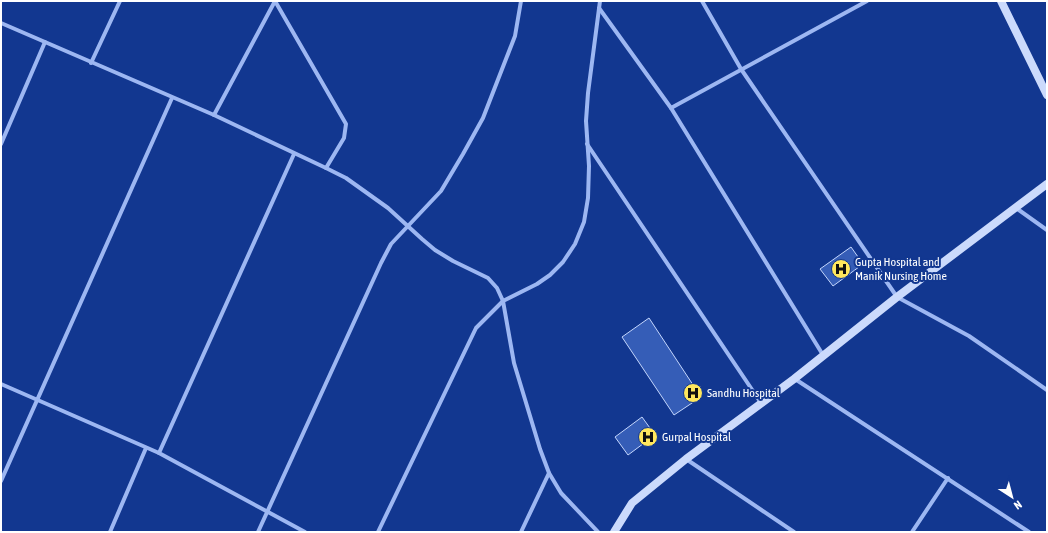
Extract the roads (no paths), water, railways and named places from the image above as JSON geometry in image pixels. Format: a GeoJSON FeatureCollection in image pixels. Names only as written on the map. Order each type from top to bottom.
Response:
{"type":"FeatureCollection","features":[{"type":"Feature","properties":{"kind":"street"},"geometry":{"type":"LineString","coordinates":[[91,63],[120,1]]}},
{"type":"Feature","properties":{"kind":"street"},"geometry":{"type":"LineString","coordinates":[[214,115],[275,1]]}},
{"type":"Feature","properties":{"kind":"street"},"geometry":{"type":"LineString","coordinates":[[275,1],[346,124],[344,138],[326,168]]}},
{"type":"Feature","properties":{"kind":"street"},"geometry":{"type":"LineString","coordinates":[[258,532],[391,244],[441,191],[483,118],[515,36],[521,1]]}},
{"type":"Feature","properties":{"kind":"street"},"geometry":{"type":"LineString","coordinates":[[378,532],[476,328],[503,301],[537,284],[550,275],[563,262],[575,244],[584,222],[588,198],[586,144],[588,93],[600,1]]}},
{"type":"Feature","properties":{"kind":"street"},"geometry":{"type":"LineString","coordinates":[[702,1],[741,69],[897,297],[969,336],[1047,390]]}},
{"type":"Feature","properties":{"kind":"street"},"geometry":{"type":"LineString","coordinates":[[671,108],[867,1]]}},
{"type":"Feature","properties":{"kind":"street"},"geometry":{"type":"LineString","coordinates":[[1001,1],[1047,95]]}},
{"type":"Feature","properties":{"kind":"street"},"geometry":{"type":"LineString","coordinates":[[599,8],[671,108],[824,356]]}},
{"type":"Feature","properties":{"kind":"street"},"geometry":{"type":"LineString","coordinates":[[1,23],[214,115],[326,168],[364,190],[388,208],[435,250],[453,261],[488,278],[496,288],[503,301],[514,363],[540,449],[549,473],[561,493],[598,532]]}},
{"type":"Feature","properties":{"kind":"street"},"geometry":{"type":"LineString","coordinates":[[1,144],[45,42]]}},
{"type":"Feature","properties":{"kind":"street"},"geometry":{"type":"LineString","coordinates":[[1,481],[172,98]]}},
{"type":"Feature","properties":{"kind":"street"},"geometry":{"type":"LineString","coordinates":[[586,144],[761,404]]}},
{"type":"Feature","properties":{"kind":"street"},"geometry":{"type":"LineString","coordinates":[[159,453],[294,154]]}},
{"type":"Feature","properties":{"kind":"street"},"geometry":{"type":"LineString","coordinates":[[614,532],[632,503],[686,459],[761,404],[824,356],[897,297],[1047,184]]}},
{"type":"Feature","properties":{"kind":"street"},"geometry":{"type":"LineString","coordinates":[[1016,208],[1047,230]]}},
{"type":"Feature","properties":{"kind":"street"},"geometry":{"type":"LineString","coordinates":[[794,378],[1028,532]]}},
{"type":"Feature","properties":{"kind":"street"},"geometry":{"type":"LineString","coordinates":[[1,384],[159,453],[305,532]]}},
{"type":"Feature","properties":{"kind":"street"},"geometry":{"type":"LineString","coordinates":[[110,532],[146,448]]}},
{"type":"Feature","properties":{"kind":"street"},"geometry":{"type":"LineString","coordinates":[[686,459],[794,532]]}},
{"type":"Feature","properties":{"kind":"street"},"geometry":{"type":"LineString","coordinates":[[521,532],[549,473]]}},
{"type":"Feature","properties":{"kind":"street"},"geometry":{"type":"LineString","coordinates":[[912,532],[948,478]]}},
{"type":"Feature","properties":{"kind":"place","name":"Gupta Hospital and Manik Nursing Home"},"geometry":{"type":"Point","coordinates":[841,269]}},
{"type":"Feature","properties":{"kind":"place","name":"Sandhu Hospital"},"geometry":{"type":"Point","coordinates":[693,393]}},
{"type":"Feature","properties":{"kind":"place","name":"Gurpal Hospital"},"geometry":{"type":"Point","coordinates":[648,437]}}]}
